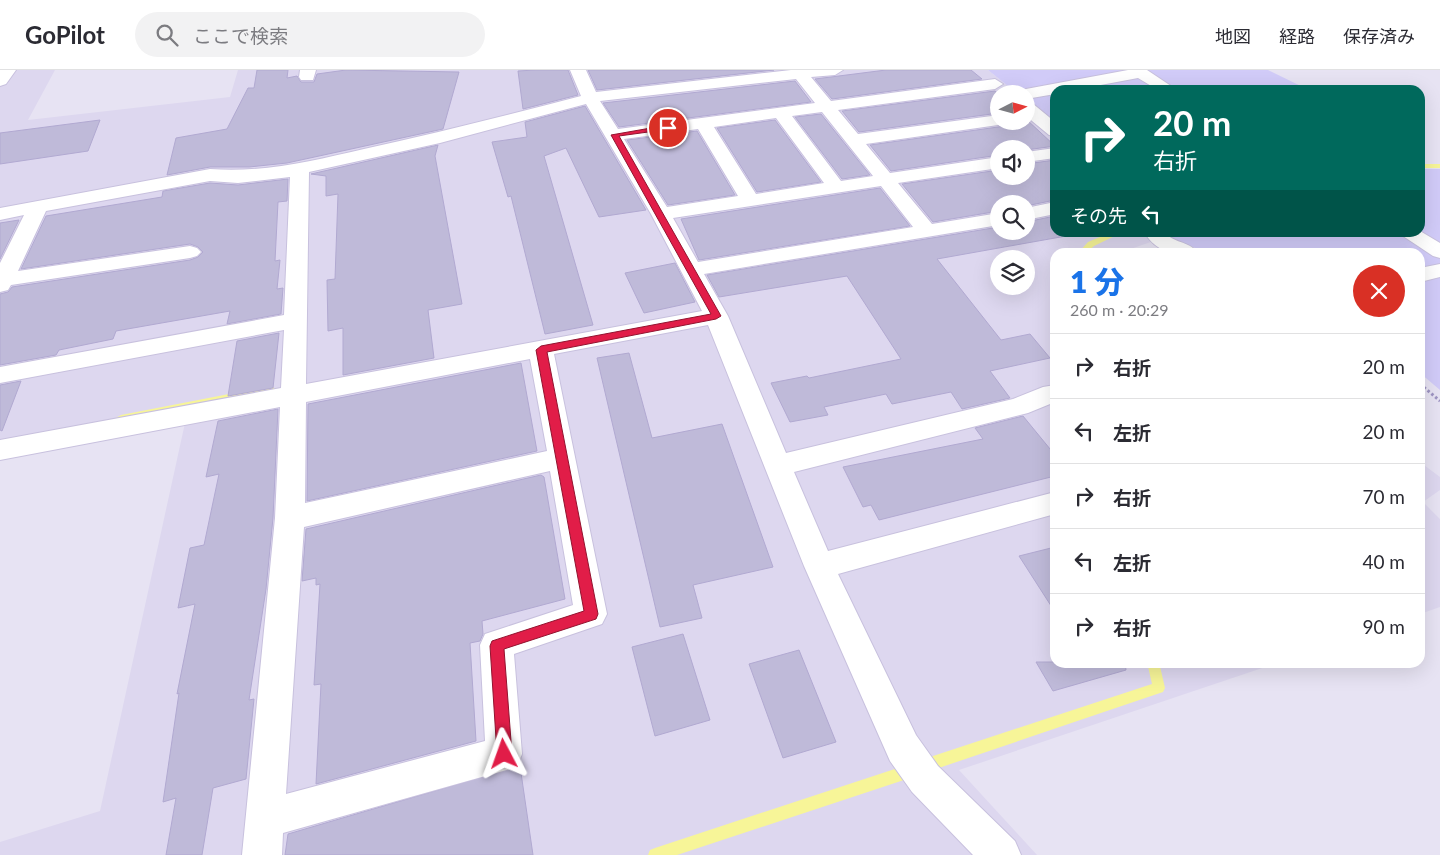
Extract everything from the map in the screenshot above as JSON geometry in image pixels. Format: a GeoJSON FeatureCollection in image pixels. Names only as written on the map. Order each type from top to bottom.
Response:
{"type":"FeatureCollection","features":[{"type":"Feature","properties":{"kind":"street"},"geometry":{"type":"LineString","coordinates":[[0,81],[8,70]]}},
{"type":"Feature","properties":{"kind":"street"},"geometry":{"type":"LineString","coordinates":[[578,70],[590,97],[615,135],[661,214],[716,316],[819,566],[902,748],[925,779],[1001,855]]}},
{"type":"Feature","properties":{"kind":"street"},"geometry":{"type":"LineString","coordinates":[[667,70],[675,87]]}},
{"type":"Feature","properties":{"kind":"street"},"geometry":{"type":"LineString","coordinates":[[0,214],[210,175],[238,177],[281,173],[440,138],[590,97],[675,87],[753,74],[800,74],[835,70]]}},
{"type":"Feature","properties":{"kind":"street"},"geometry":{"type":"LineString","coordinates":[[979,70],[995,84]]}},
{"type":"Feature","properties":{"kind":"street"},"geometry":{"type":"LineString","coordinates":[[1072,85],[1138,72],[1160,85]]}},
{"type":"Feature","properties":{"kind":"street"},"geometry":{"type":"LineString","coordinates":[[800,74],[927,231]]}},
{"type":"Feature","properties":{"kind":"street"},"geometry":{"type":"LineString","coordinates":[[615,135],[995,84]]}},
{"type":"Feature","properties":{"kind":"street"},"geometry":{"type":"LineString","coordinates":[[1035,92],[1050,89]]}},
{"type":"Feature","properties":{"kind":"street"},"geometry":{"type":"LineString","coordinates":[[780,112],[836,187]]}},
{"type":"Feature","properties":{"kind":"street"},"geometry":{"type":"LineString","coordinates":[[1035,116],[1050,127]]}},
{"type":"Feature","properties":{"kind":"street"},"geometry":{"type":"LineString","coordinates":[[854,140],[990,121]]}},
{"type":"Feature","properties":{"kind":"street"},"geometry":{"type":"LineString","coordinates":[[703,123],[750,200]]}},
{"type":"Feature","properties":{"kind":"street"},"geometry":{"type":"LineString","coordinates":[[1035,156],[1050,154]]}},
{"type":"Feature","properties":{"kind":"street"},"geometry":{"type":"LineString","coordinates":[[661,214],[990,163]]}},
{"type":"Feature","properties":{"kind":"street"},"geometry":{"type":"LineString","coordinates":[[262,855],[290,518],[300,169]]}},
{"type":"Feature","properties":{"kind":"street"},"geometry":{"type":"LineString","coordinates":[[1,282],[38,207]]}},
{"type":"Feature","properties":{"kind":"street"},"geometry":{"type":"LineString","coordinates":[[1035,212],[1050,209]]}},
{"type":"Feature","properties":{"kind":"street"},"geometry":{"type":"LineString","coordinates":[[691,270],[990,220]]}},
{"type":"Feature","properties":{"kind":"street"},"geometry":{"type":"LineString","coordinates":[[1157,237],[1160,241],[1177,248]]}},
{"type":"Feature","properties":{"kind":"street"},"geometry":{"type":"LineString","coordinates":[[1416,237],[1440,252]]}},
{"type":"Feature","properties":{"kind":"street"},"geometry":{"type":"LineString","coordinates":[[1,282],[190,252]]}},
{"type":"Feature","properties":{"kind":"street"},"geometry":{"type":"LineString","coordinates":[[1425,274],[1440,270]]}},
{"type":"Feature","properties":{"kind":"street"},"geometry":{"type":"LineString","coordinates":[[0,450],[716,316]]}},
{"type":"Feature","properties":{"kind":"street"},"geometry":{"type":"LineString","coordinates":[[0,375],[296,320]]}},
{"type":"Feature","properties":{"kind":"street"},"geometry":{"type":"LineString","coordinates":[[265,819],[504,754],[497,646],[591,614],[541,350]]}},
{"type":"Feature","properties":{"kind":"street"},"geometry":{"type":"LineString","coordinates":[[778,465],[1019,407],[1050,394]]}},
{"type":"Feature","properties":{"kind":"street"},"geometry":{"type":"LineString","coordinates":[[290,518],[562,458]]}},
{"type":"Feature","properties":{"kind":"street"},"geometry":{"type":"LineString","coordinates":[[819,566],[1050,504]]}},
{"type":"Feature","properties":{"kind":"path"},"geometry":{"type":"LineString","coordinates":[[1425,388],[1440,402]]}},
{"type":"Feature","properties":{"kind":"shaded area"},"geometry":{"type":"Polygon","coordinates":[[[0,70],[55,70],[28,120],[230,97],[238,70],[988,70],[1007,85],[990,85],[990,130],[1035,130],[1035,107],[1050,120],[1050,237],[1165,237],[1134,248],[1050,248],[1050,668],[1262,668],[959,770],[1037,855],[0,855],[0,842],[100,811],[185,423],[0,457],[0,70]]]}},
{"type":"Feature","properties":{"kind":"shaded area"},"geometry":{"type":"Polygon","coordinates":[[[988,70],[1268,70],[1299,85],[1050,85],[1050,120],[1035,107],[1035,85],[1007,85],[988,70]]]}},
{"type":"Feature","properties":{"kind":"shaded area"},"geometry":{"type":"Polygon","coordinates":[[[1425,169],[1440,169],[1440,390],[1425,377],[1425,248],[1195,248],[1170,237],[1425,237],[1425,169]]]}},
{"type":"Feature","properties":{"kind":"shaded area"},"geometry":{"type":"Polygon","coordinates":[[[1425,466],[1440,477],[1440,490],[1425,501],[1425,466]]]}},
{"type":"Feature","properties":{"kind":"shaded area"},"geometry":{"type":"Polygon","coordinates":[[[1425,504],[1440,519],[1440,607],[1425,612],[1425,504]]]}},
{"type":"Feature","properties":{"kind":"building"},"geometry":{"type":"Polygon","coordinates":[[[257,70],[288,70],[287,78],[297,76],[301,82],[314,82],[317,74],[346,70],[459,72],[443,129],[287,163],[249,167],[210,167],[167,175],[176,138],[227,129],[248,88],[254,88],[257,70]]]}},
{"type":"Feature","properties":{"kind":"building"},"geometry":{"type":"Polygon","coordinates":[[[568,70],[578,95],[523,109],[518,71],[568,70]]]}},
{"type":"Feature","properties":{"kind":"building"},"geometry":{"type":"Polygon","coordinates":[[[588,70],[774,70],[597,90],[588,70]]]}},
{"type":"Feature","properties":{"kind":"building"},"geometry":{"type":"Polygon","coordinates":[[[886,70],[971,70],[982,79],[832,99],[815,79],[886,70]]]}},
{"type":"Feature","properties":{"kind":"building"},"geometry":{"type":"Polygon","coordinates":[[[795,81],[811,102],[619,127],[603,103],[795,81]]]}},
{"type":"Feature","properties":{"kind":"building"},"geometry":{"type":"Polygon","coordinates":[[[990,92],[990,114],[859,132],[842,111],[990,92]]]}},
{"type":"Feature","properties":{"kind":"building"},"geometry":{"type":"Polygon","coordinates":[[[585,106],[646,210],[599,217],[566,148],[544,156],[593,325],[545,334],[511,196],[508,197],[492,142],[527,137],[525,122],[585,106]]]}},
{"type":"Feature","properties":{"kind":"building"},"geometry":{"type":"Polygon","coordinates":[[[821,114],[870,175],[842,179],[795,117],[821,114]]]}},
{"type":"Feature","properties":{"kind":"building"},"geometry":{"type":"Polygon","coordinates":[[[100,120],[88,151],[0,164],[0,133],[100,120]]]}},
{"type":"Feature","properties":{"kind":"building"},"geometry":{"type":"Polygon","coordinates":[[[775,120],[821,182],[757,192],[717,128],[775,120]]]}},
{"type":"Feature","properties":{"kind":"building"},"geometry":{"type":"Polygon","coordinates":[[[1035,127],[1050,141],[1050,147],[1035,149],[1035,140],[990,140],[990,156],[891,171],[870,145],[990,128],[990,130],[1035,130],[1035,127]]]}},
{"type":"Feature","properties":{"kind":"building"},"geometry":{"type":"Polygon","coordinates":[[[697,131],[735,195],[668,205],[627,140],[697,131]]]}},
{"type":"Feature","properties":{"kind":"building"},"geometry":{"type":"Polygon","coordinates":[[[438,145],[435,156],[462,304],[428,310],[434,358],[343,375],[343,328],[328,331],[327,280],[335,279],[338,194],[326,196],[326,176],[311,174],[438,145]]]}},
{"type":"Feature","properties":{"kind":"building"},"geometry":{"type":"Polygon","coordinates":[[[1050,161],[1050,201],[1035,204],[1035,195],[990,195],[990,212],[933,222],[902,184],[990,171],[990,185],[1035,185],[1035,163],[1050,161]]]}},
{"type":"Feature","properties":{"kind":"building"},"geometry":{"type":"Polygon","coordinates":[[[288,179],[287,201],[278,202],[275,261],[280,260],[277,289],[283,288],[281,314],[227,324],[230,311],[116,331],[113,339],[59,350],[56,355],[0,365],[0,294],[8,292],[12,287],[190,260],[198,257],[203,252],[198,247],[190,244],[21,269],[46,216],[162,197],[163,191],[210,183],[238,185],[288,179]]]}},
{"type":"Feature","properties":{"kind":"building"},"geometry":{"type":"Polygon","coordinates":[[[880,188],[910,226],[699,260],[681,219],[880,188]]]}},
{"type":"Feature","properties":{"kind":"building"},"geometry":{"type":"Polygon","coordinates":[[[1050,217],[1050,237],[1061,237],[937,259],[1001,340],[1030,334],[1050,358],[990,371],[1010,398],[962,409],[951,392],[892,404],[886,394],[824,407],[828,415],[790,422],[771,383],[807,376],[809,378],[901,359],[847,276],[719,297],[707,275],[990,228],[990,240],[1035,240],[1035,220],[1050,217]]]}},
{"type":"Feature","properties":{"kind":"building"},"geometry":{"type":"Polygon","coordinates":[[[19,220],[0,259],[0,223],[19,220]]]}},
{"type":"Feature","properties":{"kind":"building"},"geometry":{"type":"Polygon","coordinates":[[[675,263],[695,302],[644,313],[625,273],[675,263]]]}},
{"type":"Feature","properties":{"kind":"building"},"geometry":{"type":"Polygon","coordinates":[[[279,333],[273,388],[228,396],[237,341],[279,333]]]}},
{"type":"Feature","properties":{"kind":"building"},"geometry":{"type":"Polygon","coordinates":[[[629,353],[652,438],[722,424],[773,567],[693,585],[702,618],[660,627],[597,358],[629,353]]]}},
{"type":"Feature","properties":{"kind":"building"},"geometry":{"type":"Polygon","coordinates":[[[521,363],[537,451],[307,501],[308,404],[521,363]]]}},
{"type":"Feature","properties":{"kind":"building"},"geometry":{"type":"Polygon","coordinates":[[[21,381],[2,431],[0,430],[0,385],[21,381]]]}},
{"type":"Feature","properties":{"kind":"building"},"geometry":{"type":"Polygon","coordinates":[[[278,409],[273,518],[266,589],[249,700],[254,699],[246,779],[213,788],[202,855],[166,855],[176,798],[163,802],[179,693],[177,694],[195,604],[178,608],[190,548],[204,545],[219,474],[206,477],[218,421],[278,409]]]}},
{"type":"Feature","properties":{"kind":"building"},"geometry":{"type":"Polygon","coordinates":[[[1023,416],[1050,449],[1050,477],[879,520],[871,505],[863,507],[843,467],[983,439],[975,428],[1023,416]]]}},
{"type":"Feature","properties":{"kind":"building"},"geometry":{"type":"Polygon","coordinates":[[[541,475],[544,477],[565,599],[482,621],[483,634],[480,641],[470,643],[476,741],[316,784],[321,684],[314,685],[320,584],[316,585],[316,578],[302,581],[306,529],[541,475]]]}},
{"type":"Feature","properties":{"kind":"building"},"geometry":{"type":"Polygon","coordinates":[[[1050,548],[1050,604],[1019,556],[1050,548]]]}},
{"type":"Feature","properties":{"kind":"building"},"geometry":{"type":"Polygon","coordinates":[[[683,634],[710,720],[655,736],[632,647],[683,634]]]}},
{"type":"Feature","properties":{"kind":"building"},"geometry":{"type":"Polygon","coordinates":[[[799,650],[836,742],[783,758],[749,664],[799,650]]]}},
{"type":"Feature","properties":{"kind":"building"},"geometry":{"type":"Polygon","coordinates":[[[1036,662],[1050,662],[1050,668],[1126,668],[1126,670],[1053,691],[1036,662]]]}},
{"type":"Feature","properties":{"kind":"building"},"geometry":{"type":"Polygon","coordinates":[[[520,766],[533,855],[285,855],[288,834],[520,766]]]}},
{"type":"Feature","properties":{"kind":"waterway"},"geometry":{"type":"LineString","coordinates":[[1425,166],[1440,166]]}},
{"type":"Feature","properties":{"kind":"waterway"},"geometry":{"type":"LineString","coordinates":[[1087,248],[1091,244],[1108,237]]}},
{"type":"Feature","properties":{"kind":"waterway"},"geometry":{"type":"LineString","coordinates":[[121,418],[270,389]]}},
{"type":"Feature","properties":{"kind":"waterway"},"geometry":{"type":"LineString","coordinates":[[924,766],[1159,688],[1154,668]]}},
{"type":"Feature","properties":{"kind":"waterway"},"geometry":{"type":"LineString","coordinates":[[655,855],[910,771]]}},
{"type":"Feature","properties":{"kind":"route"},"geometry":{"type":"LineString","coordinates":[[504,754],[497,646],[591,614],[541,350],[716,316],[661,214],[615,135],[668,128]]}}]}
